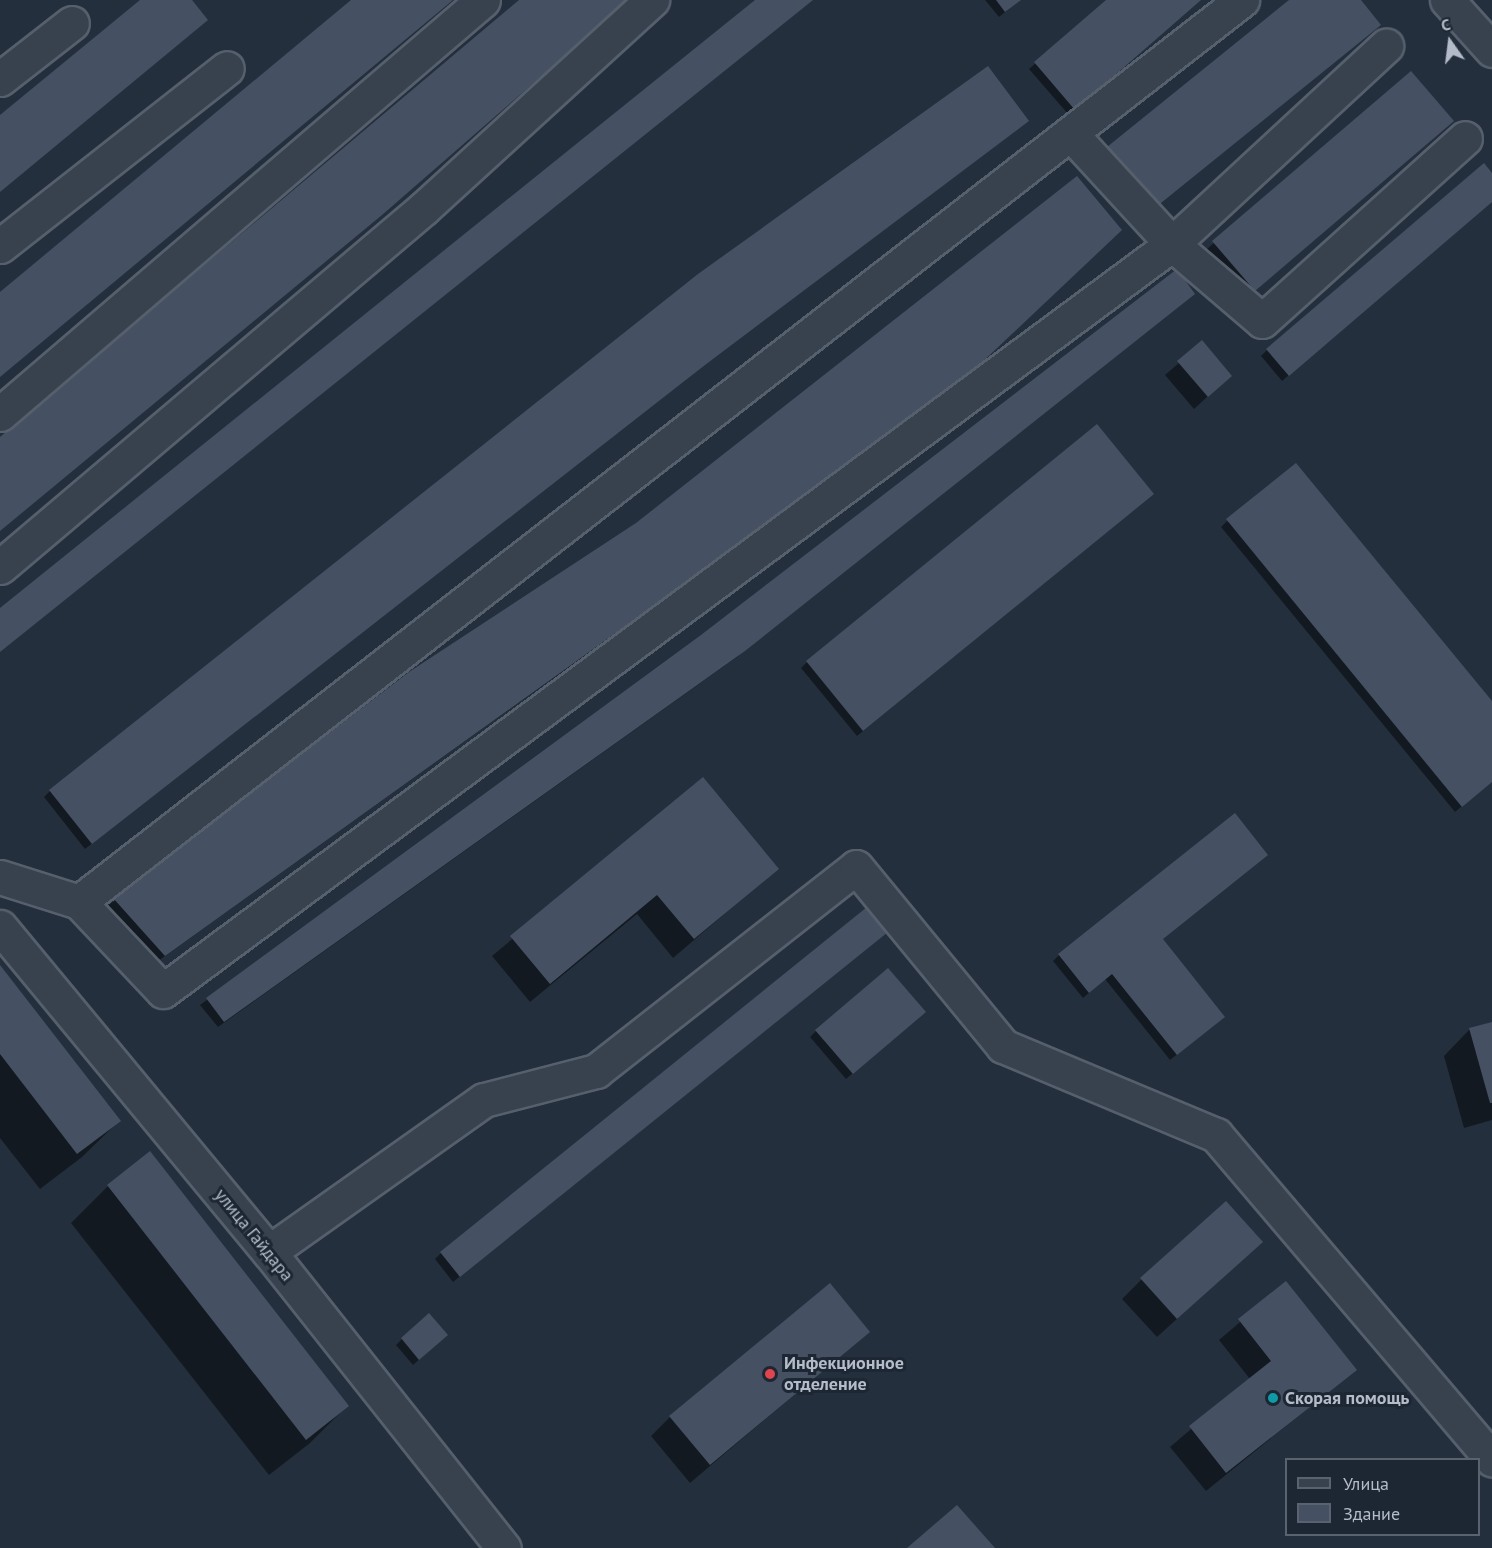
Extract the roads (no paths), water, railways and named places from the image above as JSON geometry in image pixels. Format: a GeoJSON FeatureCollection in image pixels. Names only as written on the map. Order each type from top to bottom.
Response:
{"type":"FeatureCollection","features":[{"type":"Feature","properties":{"kind":"street"},"geometry":{"type":"LineString","coordinates":[[0,414],[483,0]]}},
{"type":"Feature","properties":{"kind":"street"},"geometry":{"type":"LineString","coordinates":[[0,567],[424,208],[652,0]]}},
{"type":"Feature","properties":{"kind":"street"},"geometry":{"type":"LineString","coordinates":[[79,902],[1242,0]]}},
{"type":"Feature","properties":{"kind":"street"},"geometry":{"type":"LineString","coordinates":[[1456,2],[1492,50]]}},
{"type":"Feature","properties":{"kind":"street"},"geometry":{"type":"LineString","coordinates":[[0,79],[72,23]]}},
{"type":"Feature","properties":{"kind":"street"},"geometry":{"type":"LineString","coordinates":[[0,877],[79,902],[163,991],[1172,244],[1386,46]]}},
{"type":"Feature","properties":{"kind":"street"},"geometry":{"type":"LineString","coordinates":[[0,246],[227,68]]}},
{"type":"Feature","properties":{"kind":"street"},"geometry":{"type":"LineString","coordinates":[[1071,134],[1172,244],[1262,321],[1465,138]]}},
{"type":"Feature","properties":{"kind":"street"},"geometry":{"type":"LineString","coordinates":[[269,1252],[484,1100],[597,1071],[856,867],[1003,1046],[1216,1135],[1492,1459]]}},
{"type":"Feature","properties":{"kind":"street","name":"улица Гайдара"},"geometry":{"type":"LineString","coordinates":[[0,927],[269,1252],[504,1548]]}},
{"type":"Feature","properties":{"kind":"place","name":"Инфекционное отделение"},"geometry":{"type":"Point","coordinates":[770,1374]}},
{"type":"Feature","properties":{"kind":"place","name":"Скорая помощь"},"geometry":{"type":"Point","coordinates":[1273,1398]}}]}
